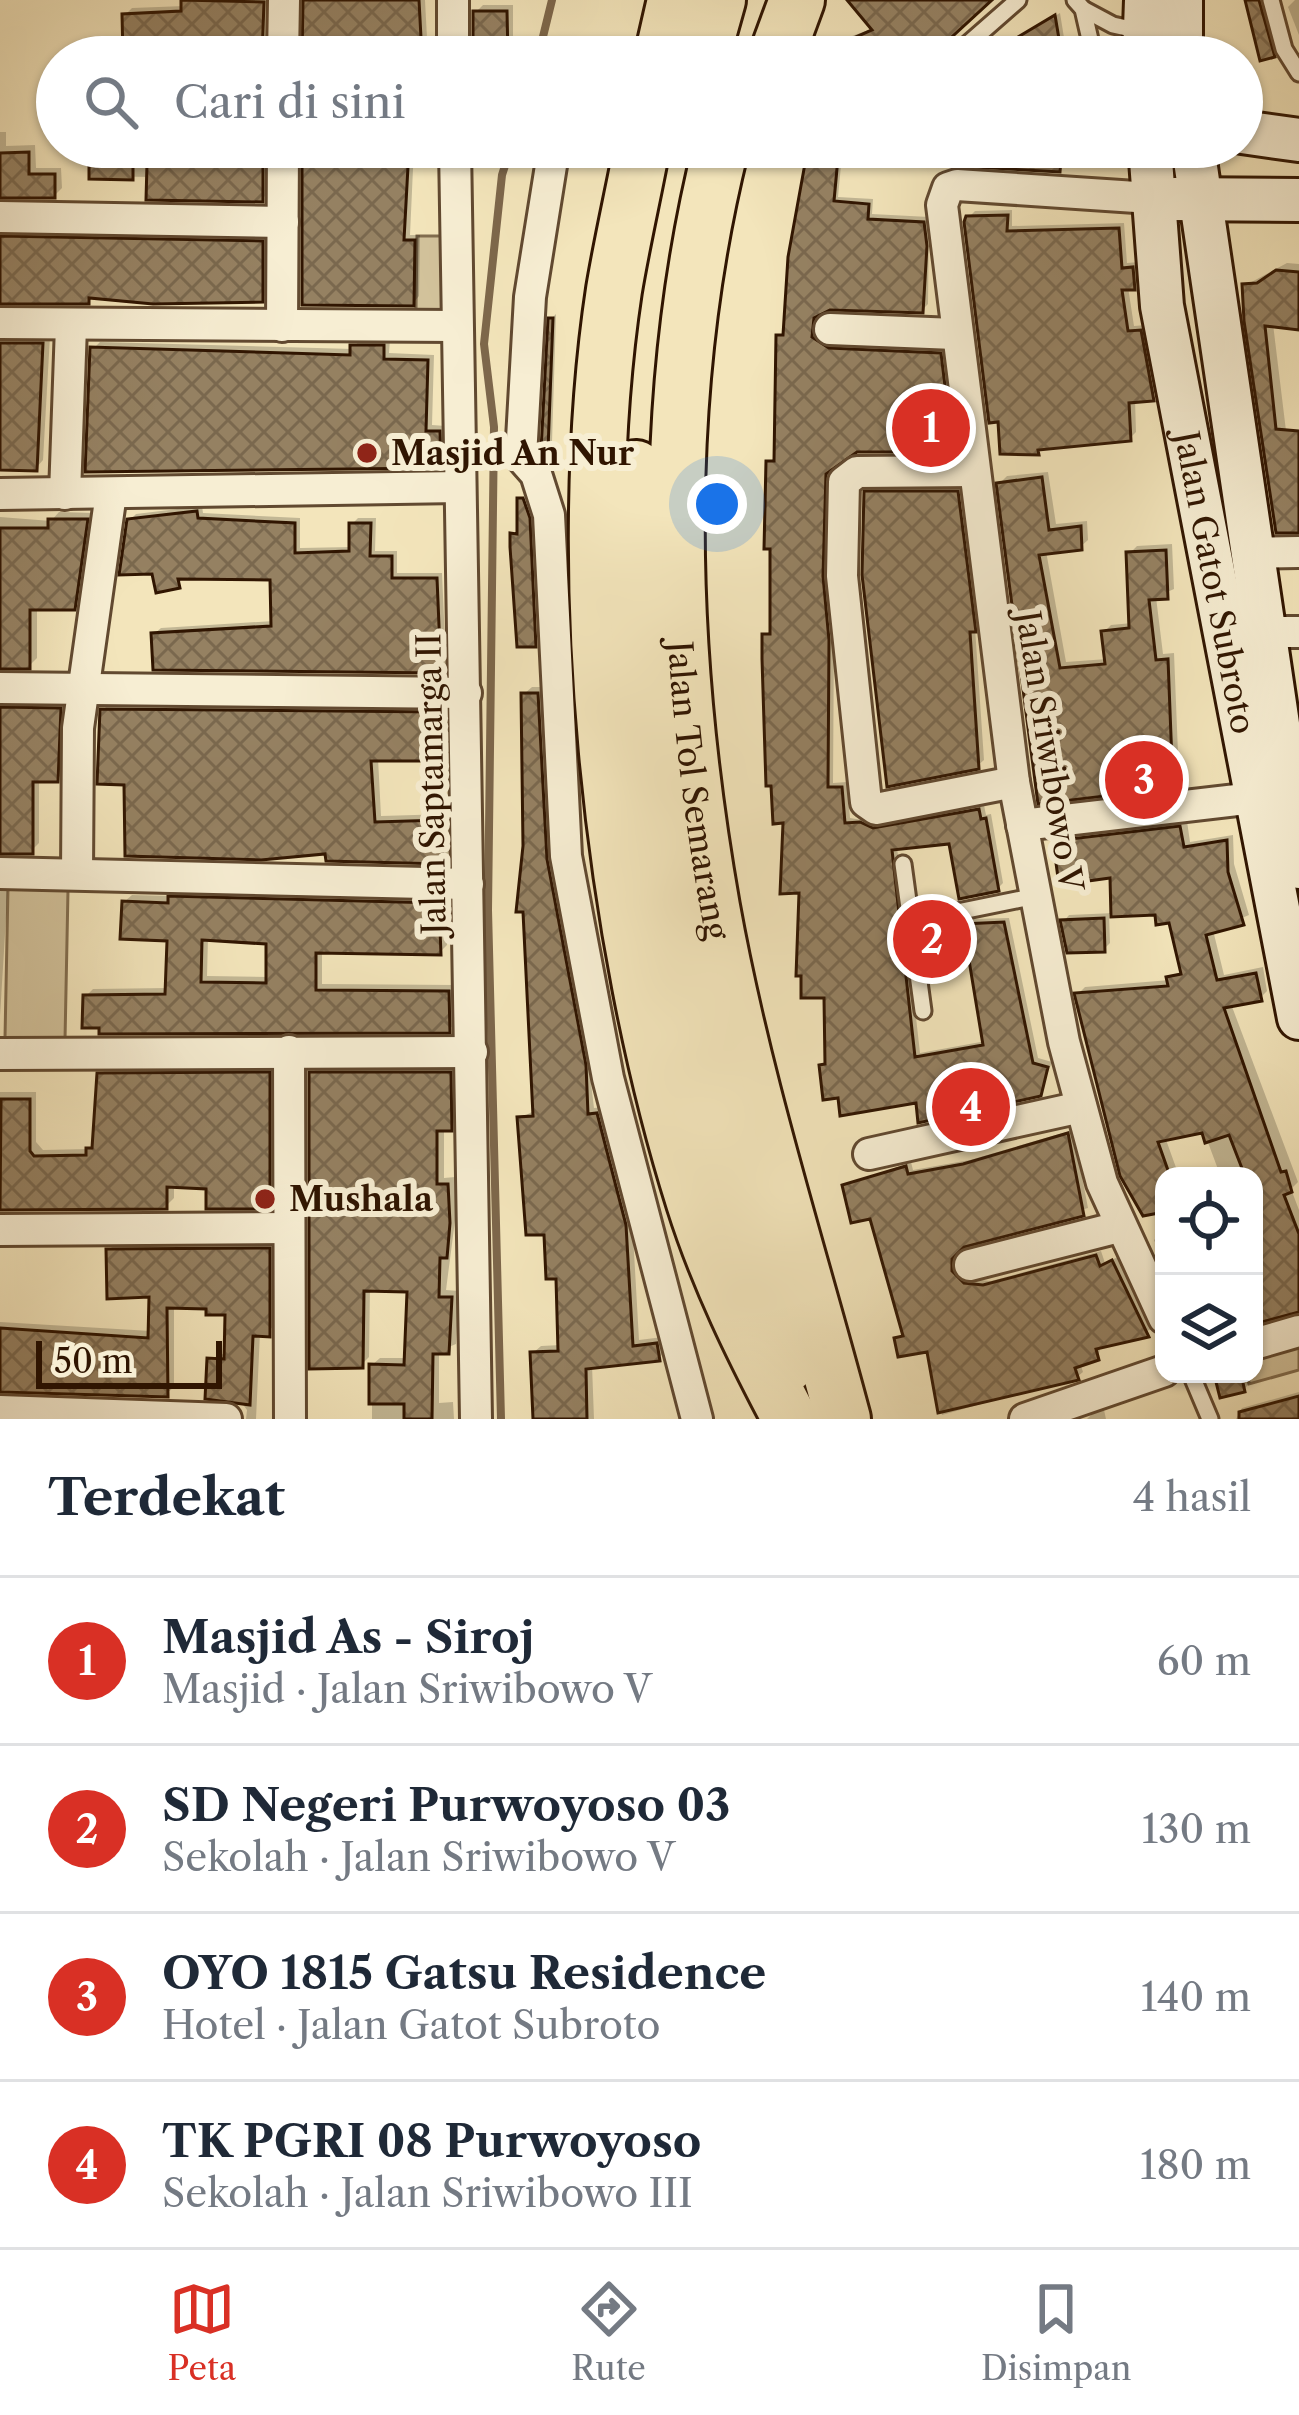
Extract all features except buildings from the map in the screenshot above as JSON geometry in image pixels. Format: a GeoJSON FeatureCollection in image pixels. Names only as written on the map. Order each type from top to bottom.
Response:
{"type":"FeatureCollection","features":[{"type":"Feature","properties":{"kind":"highway"},"geometry":{"type":"LineString","coordinates":[[708,36],[738,22]]}},
{"type":"Feature","properties":{"kind":"highway"},"geometry":{"type":"LineString","coordinates":[[638,168],[614,294],[601,455],[598,616],[614,809],[650,1029],[694,1202],[742,1328],[790,1419]]}},
{"type":"Feature","properties":{"kind":"highway","name":"Jalan Tol Semarang"},"geometry":{"type":"LineString","coordinates":[[672,168],[647,308],[636,474],[639,622],[652,776],[699,1027],[802,1419]]}},
{"type":"Feature","properties":{"kind":"highway","name":"Jalan Tol Semarang"},"geometry":{"type":"LineString","coordinates":[[717,168],[693,311],[676,499],[675,604],[712,906],[735,1014],[843,1419]]}},
{"type":"Feature","properties":{"kind":"highway"},"geometry":{"type":"LineString","coordinates":[[712,906],[711,491],[720,319],[745,168]]}},
{"type":"Feature","properties":{"kind":"street"},"geometry":{"type":"LineString","coordinates":[[284,0],[284,36]]}},
{"type":"Feature","properties":{"kind":"street"},"geometry":{"type":"LineString","coordinates":[[453,0],[454,36]]}},
{"type":"Feature","properties":{"kind":"street"},"geometry":{"type":"LineString","coordinates":[[1181,0],[1181,36]]}},
{"type":"Feature","properties":{"kind":"street"},"geometry":{"type":"LineString","coordinates":[[1263,135],[1299,140]]}},
{"type":"Feature","properties":{"kind":"street"},"geometry":{"type":"LineString","coordinates":[[282,326],[284,168]]}},
{"type":"Feature","properties":{"kind":"street","name":"Jalan Saptamarga II"},"geometry":{"type":"LineString","coordinates":[[454,168],[476,1419]]}},
{"type":"Feature","properties":{"kind":"street"},"geometry":{"type":"LineString","coordinates":[[551,168],[530,297],[521,457],[536,474],[549,515],[566,856],[608,1078],[697,1419]]}},
{"type":"Feature","properties":{"kind":"street","name":"Jalan Gatot Subroto"},"geometry":{"type":"LineString","coordinates":[[1150,168],[1162,306],[1299,867]]}},
{"type":"Feature","properties":{"kind":"street","name":"Jalan Gatot Subroto"},"geometry":{"type":"LineString","coordinates":[[1196,168],[1251,554],[1280,632],[1287,712],[1281,801],[1299,1018]]}},
{"type":"Feature","properties":{"kind":"street","name":"Jalan Sriwibowo V"},"geometry":{"type":"LineString","coordinates":[[1151,198],[957,185],[944,194],[942,205],[972,471],[1022,825],[1081,1107],[1119,1227],[1155,1300]]}},
{"type":"Feature","properties":{"kind":"street"},"geometry":{"type":"LineString","coordinates":[[1151,198],[1299,200]]}},
{"type":"Feature","properties":{"kind":"street"},"geometry":{"type":"LineString","coordinates":[[0,217],[283,222]]}},
{"type":"Feature","properties":{"kind":"street"},"geometry":{"type":"LineString","coordinates":[[0,323],[455,326]]}},
{"type":"Feature","properties":{"kind":"street"},"geometry":{"type":"LineString","coordinates":[[65,494],[71,326]]}},
{"type":"Feature","properties":{"kind":"street"},"geometry":{"type":"LineString","coordinates":[[830,329],[955,334]]}},
{"type":"Feature","properties":{"kind":"street"},"geometry":{"type":"LineString","coordinates":[[972,471],[857,472],[844,482],[842,576],[866,802],[876,809],[1014,782]]}},
{"type":"Feature","properties":{"kind":"street"},"geometry":{"type":"LineString","coordinates":[[0,494],[460,488]]}},
{"type":"Feature","properties":{"kind":"street"},"geometry":{"type":"LineString","coordinates":[[77,874],[82,690],[112,493]]}},
{"type":"Feature","properties":{"kind":"street"},"geometry":{"type":"LineString","coordinates":[[1251,554],[1299,552]]}},
{"type":"Feature","properties":{"kind":"street"},"geometry":{"type":"LineString","coordinates":[[0,688],[466,693]]}},
{"type":"Feature","properties":{"kind":"street"},"geometry":{"type":"LineString","coordinates":[[1022,825],[1281,801]]}},
{"type":"Feature","properties":{"kind":"street"},"geometry":{"type":"LineString","coordinates":[[0,873],[468,884]]}},
{"type":"Feature","properties":{"kind":"street"},"geometry":{"type":"LineString","coordinates":[[289,1052],[290,1419]]}},
{"type":"Feature","properties":{"kind":"street"},"geometry":{"type":"LineString","coordinates":[[0,1054],[472,1052]]}},
{"type":"Feature","properties":{"kind":"street"},"geometry":{"type":"LineString","coordinates":[[869,1154],[1081,1107]]}},
{"type":"Feature","properties":{"kind":"street"},"geometry":{"type":"LineString","coordinates":[[970,1265],[1119,1227]]}},
{"type":"Feature","properties":{"kind":"street"},"geometry":{"type":"LineString","coordinates":[[0,1230],[289,1228]]}},
{"type":"Feature","properties":{"kind":"street"},"geometry":{"type":"LineString","coordinates":[[1263,1341],[1299,1331]]}},
{"type":"Feature","properties":{"kind":"street"},"geometry":{"type":"LineString","coordinates":[[1025,1419],[1155,1374]]}},
{"type":"Feature","properties":{"kind":"street"},"geometry":{"type":"LineString","coordinates":[[0,1412],[226,1419]]}},
{"type":"Feature","properties":{"kind":"lane"},"geometry":{"type":"LineString","coordinates":[[976,36],[1018,0]]}},
{"type":"Feature","properties":{"kind":"lane"},"geometry":{"type":"LineString","coordinates":[[1271,0],[1284,49],[1299,73]]}},
{"type":"Feature","properties":{"kind":"lane"},"geometry":{"type":"LineString","coordinates":[[1079,4],[1113,25],[1144,30]]}},
{"type":"Feature","properties":{"kind":"lane"},"geometry":{"type":"LineString","coordinates":[[1079,4],[1088,36]]}},
{"type":"Feature","properties":{"kind":"lane"},"geometry":{"type":"LineString","coordinates":[[903,864],[923,1011]]}},
{"type":"Feature","properties":{"kind":"lane"},"geometry":{"type":"LineString","coordinates":[[913,920],[1036,896]]}},
{"type":"Feature","properties":{"kind":"lane"},"geometry":{"type":"LineString","coordinates":[[1195,1383],[1210,1419]]}},
{"type":"Feature","properties":{"kind":"shaded area"},"geometry":{"type":"Polygon","coordinates":[[[417,236],[446,236],[446,311],[416,310],[417,236]]]}},
{"type":"Feature","properties":{"kind":"shaded area"},"geometry":{"type":"Polygon","coordinates":[[[8,888],[68,890],[65,1040],[5,1038],[8,888]]]}},
{"type":"Feature","properties":{"kind":"shaded area"},"geometry":{"type":"Polygon","coordinates":[[[1299,1343],[1299,1370],[1263,1380],[1263,1352],[1299,1343]]]}},
{"type":"Feature","properties":{"kind":"waterway"},"geometry":{"type":"LineString","coordinates":[[543,36],[552,0]]}},
{"type":"Feature","properties":{"kind":"waterway"},"geometry":{"type":"LineString","coordinates":[[501,1419],[488,910],[494,427],[484,344],[504,168]]}},
{"type":"Feature","properties":{"kind":"place","name":"Masjid As - Siroj"},"geometry":{"type":"Point","coordinates":[931,428]}},
{"type":"Feature","properties":{"kind":"place","name":"Masjid An Nur"},"geometry":{"type":"Point","coordinates":[367,453]}},
{"type":"Feature","properties":{"kind":"place","name":"OYO 1815 Gatsu Residence"},"geometry":{"type":"Point","coordinates":[1144,780]}},
{"type":"Feature","properties":{"kind":"place","name":"SD Negeri Purwoyoso 03"},"geometry":{"type":"Point","coordinates":[932,939]}},
{"type":"Feature","properties":{"kind":"place","name":"TK PGRI 08 Purwoyoso"},"geometry":{"type":"Point","coordinates":[971,1107]}},
{"type":"Feature","properties":{"kind":"place","name":"Mushala"},"geometry":{"type":"Point","coordinates":[265,1199]}}]}
